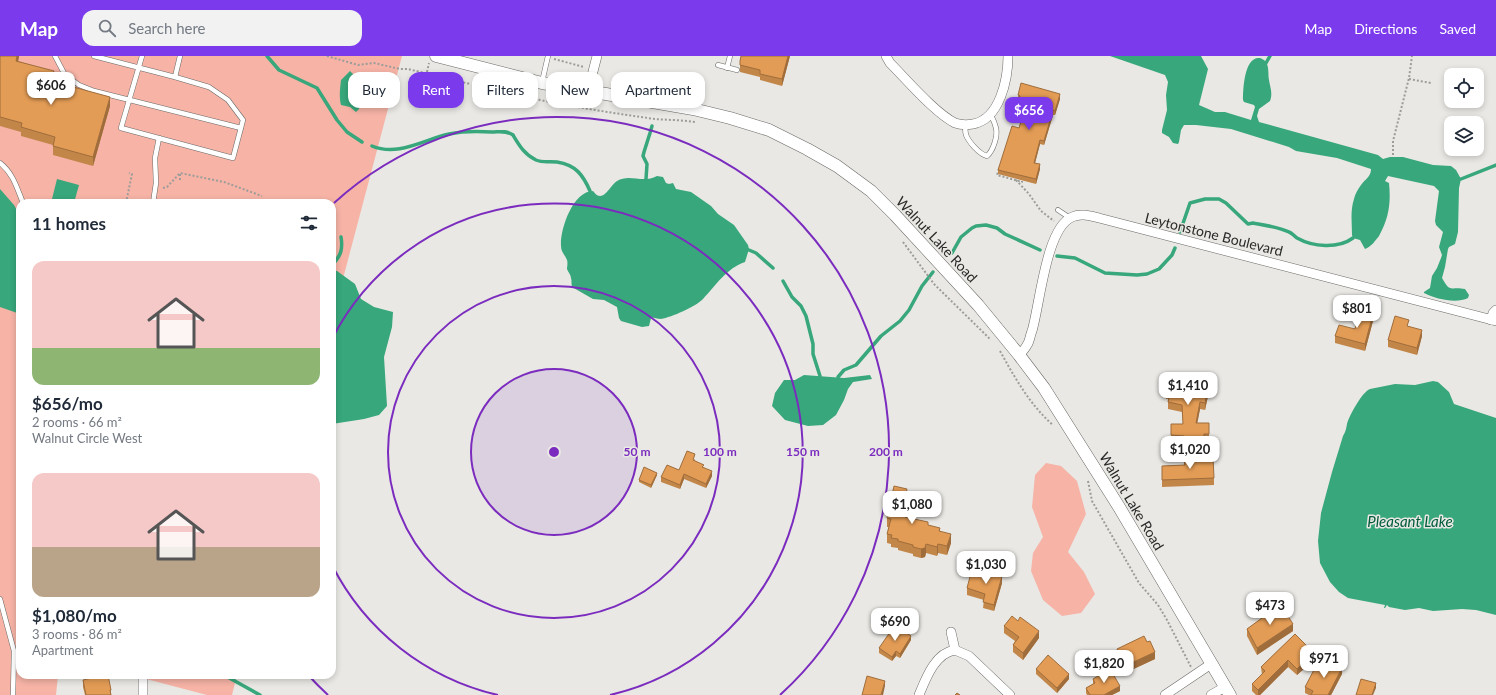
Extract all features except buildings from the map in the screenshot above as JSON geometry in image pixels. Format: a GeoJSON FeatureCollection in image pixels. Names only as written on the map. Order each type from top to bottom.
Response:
{"type":"FeatureCollection","features":[{"type":"Feature","properties":{"kind":"street","name":"Walnut Lake Road"},"geometry":{"type":"LineString","coordinates":[[436,56],[546,84]]}},
{"type":"Feature","properties":{"kind":"street"},"geometry":{"type":"LineString","coordinates":[[593,70],[597,56]]}},
{"type":"Feature","properties":{"kind":"street"},"geometry":{"type":"LineString","coordinates":[[886,56],[890,63],[937,110],[955,123],[966,125],[976,124],[991,115],[998,105],[1002,94],[1008,65],[1008,56]]}},
{"type":"Feature","properties":{"kind":"street","name":"Walnut Lake Road"},"geometry":{"type":"LineString","coordinates":[[603,94],[693,109],[769,130],[837,166],[871,191],[978,305],[1019,355],[1048,395],[1102,479],[1228,691]]}},
{"type":"Feature","properties":{"kind":"street","name":"Leytonstone Boulevard"},"geometry":{"type":"LineString","coordinates":[[1070,218],[1083,215],[1099,218],[1493,321]]}},
{"type":"Feature","properties":{"kind":"street"},"geometry":{"type":"LineString","coordinates":[[1019,355],[1027,345],[1039,301],[1050,248],[1056,234],[1070,218]]}},
{"type":"Feature","properties":{"kind":"street"},"geometry":{"type":"LineString","coordinates":[[1493,321],[1493,313],[1496,310]]}},
{"type":"Feature","properties":{"kind":"street"},"geometry":{"type":"LineString","coordinates":[[951,632],[956,650]]}},
{"type":"Feature","properties":{"kind":"street"},"geometry":{"type":"LineString","coordinates":[[919,695],[928,675],[942,655],[956,650],[969,656],[1010,695]]}},
{"type":"Feature","properties":{"kind":"street"},"geometry":{"type":"LineString","coordinates":[[1165,695],[1211,664]]}},
{"type":"Feature","properties":{"kind":"street"},"geometry":{"type":"LineString","coordinates":[[143,695],[144,679]]}},
{"type":"Feature","properties":{"kind":"street"},"geometry":{"type":"LineString","coordinates":[[1211,695],[1228,691]]}},
{"type":"Feature","properties":{"kind":"lane"},"geometry":{"type":"LineString","coordinates":[[55,56],[65,75],[79,85],[94,91],[241,128]]}},
{"type":"Feature","properties":{"kind":"lane"},"geometry":{"type":"LineString","coordinates":[[94,56],[139,68],[209,86],[228,100],[243,120],[233,158],[121,128],[130,100],[139,68],[142,56]]}},
{"type":"Feature","properties":{"kind":"lane"},"geometry":{"type":"LineString","coordinates":[[175,77],[180,56]]}},
{"type":"Feature","properties":{"kind":"lane"},"geometry":{"type":"LineString","coordinates":[[727,68],[730,56]]}},
{"type":"Feature","properties":{"kind":"lane"},"geometry":{"type":"LineString","coordinates":[[542,83],[548,57]]}},
{"type":"Feature","properties":{"kind":"lane"},"geometry":{"type":"LineString","coordinates":[[718,66],[737,70]]}},
{"type":"Feature","properties":{"kind":"lane"},"geometry":{"type":"LineString","coordinates":[[482,72],[483,67]]}},
{"type":"Feature","properties":{"kind":"lane"},"geometry":{"type":"LineString","coordinates":[[966,125],[965,132],[968,140],[982,155],[987,156],[994,145],[996,130],[991,115]]}},
{"type":"Feature","properties":{"kind":"lane"},"geometry":{"type":"LineString","coordinates":[[154,199],[156,189],[155,158],[159,138]]}},
{"type":"Feature","properties":{"kind":"lane"},"geometry":{"type":"LineString","coordinates":[[0,163],[6,168],[14,179],[22,199]]}},
{"type":"Feature","properties":{"kind":"lane"},"geometry":{"type":"LineString","coordinates":[[1058,210],[1070,218]]}},
{"type":"Feature","properties":{"kind":"lane"},"geometry":{"type":"LineString","coordinates":[[0,599],[14,651],[13,695]]}},
{"type":"Feature","properties":{"kind":"path"},"geometry":{"type":"LineString","coordinates":[[327,56],[358,65],[374,63],[472,84]]}},
{"type":"Feature","properties":{"kind":"path"},"geometry":{"type":"LineString","coordinates":[[1393,155],[1393,141],[1409,79],[1412,56]]}},
{"type":"Feature","properties":{"kind":"path"},"geometry":{"type":"LineString","coordinates":[[548,57],[593,70]]}},
{"type":"Feature","properties":{"kind":"path"},"geometry":{"type":"LineString","coordinates":[[1409,79],[1431,83]]}},
{"type":"Feature","properties":{"kind":"path"},"geometry":{"type":"LineString","coordinates":[[538,101],[657,119],[696,122]]}},
{"type":"Feature","properties":{"kind":"path"},"geometry":{"type":"LineString","coordinates":[[999,169],[997,175],[1022,181]]}},
{"type":"Feature","properties":{"kind":"path"},"geometry":{"type":"LineString","coordinates":[[127,199],[132,174],[129,173]]}},
{"type":"Feature","properties":{"kind":"path"},"geometry":{"type":"LineString","coordinates":[[156,189],[167,187],[180,173]]}},
{"type":"Feature","properties":{"kind":"path"},"geometry":{"type":"LineString","coordinates":[[180,173],[180,180]]}},
{"type":"Feature","properties":{"kind":"path"},"geometry":{"type":"LineString","coordinates":[[180,173],[224,182],[262,196]]}},
{"type":"Feature","properties":{"kind":"path"},"geometry":{"type":"LineString","coordinates":[[1016,180],[1029,194],[1041,211],[1062,226]]}},
{"type":"Feature","properties":{"kind":"path"},"geometry":{"type":"LineString","coordinates":[[900,237],[934,284],[992,341]]}},
{"type":"Feature","properties":{"kind":"path"},"geometry":{"type":"LineString","coordinates":[[997,346],[1015,379],[1034,406],[1054,426]]}},
{"type":"Feature","properties":{"kind":"path"},"geometry":{"type":"LineString","coordinates":[[1088,479],[1092,501],[1139,583],[1158,605],[1167,620],[1195,675]]}},
{"type":"Feature","properties":{"kind":"shaded area"},"geometry":{"type":"Polygon","coordinates":[[[0,56],[402,56],[398,72],[348,72],[348,108],[388,108],[336,305],[336,199],[16,199],[16,679],[58,679],[56,695],[0,695],[0,56]]]}},
{"type":"Feature","properties":{"kind":"shaded area"},"geometry":{"type":"Polygon","coordinates":[[[1046,463],[1061,466],[1077,481],[1086,514],[1068,552],[1084,572],[1095,594],[1081,613],[1062,616],[1043,600],[1031,571],[1033,553],[1043,537],[1032,507],[1035,475],[1046,463]]]}},
{"type":"Feature","properties":{"kind":"shaded area"},"geometry":{"type":"Polygon","coordinates":[[[146,679],[236,679],[232,695],[207,695],[146,679]]]}},
{"type":"Feature","properties":{"kind":"water"},"geometry":{"type":"Polygon","coordinates":[[[1110,56],[1201,56],[1208,69],[1199,105],[1215,112],[1225,112],[1251,120],[1255,107],[1254,105],[1244,102],[1243,100],[1244,82],[1251,62],[1260,58],[1267,63],[1268,66],[1271,95],[1270,101],[1259,109],[1257,116],[1259,122],[1378,155],[1383,159],[1390,157],[1403,157],[1433,165],[1451,166],[1456,170],[1461,179],[1459,188],[1458,232],[1455,244],[1448,249],[1442,278],[1449,288],[1465,289],[1469,295],[1468,298],[1452,301],[1424,293],[1430,288],[1432,276],[1442,255],[1439,247],[1443,232],[1436,225],[1435,221],[1439,191],[1434,186],[1388,176],[1385,181],[1389,183],[1390,190],[1387,217],[1379,236],[1365,249],[1360,240],[1353,238],[1352,212],[1356,193],[1369,176],[1371,169],[1337,158],[1296,151],[1289,147],[1231,129],[1184,125],[1181,130],[1178,144],[1173,143],[1169,137],[1162,133],[1167,110],[1166,95],[1168,82],[1165,75],[1110,56]]]}},
{"type":"Feature","properties":{"kind":"water"},"geometry":{"type":"Polygon","coordinates":[[[348,73],[348,107],[341,105],[340,102],[341,80],[348,73]]]}},
{"type":"Feature","properties":{"kind":"water"},"geometry":{"type":"Polygon","coordinates":[[[351,108],[359,108],[356,112],[351,108]]]}},
{"type":"Feature","properties":{"kind":"water"},"geometry":{"type":"Polygon","coordinates":[[[657,176],[663,177],[666,183],[673,183],[676,189],[691,192],[711,206],[718,214],[734,225],[748,245],[749,249],[745,262],[727,273],[699,302],[671,316],[661,319],[651,318],[649,326],[642,327],[621,321],[617,307],[604,300],[593,299],[572,287],[571,277],[567,269],[567,260],[561,248],[561,239],[565,221],[579,197],[593,191],[597,195],[603,195],[614,183],[622,179],[646,179],[657,176]]]}},
{"type":"Feature","properties":{"kind":"water"},"geometry":{"type":"Polygon","coordinates":[[[57,179],[79,185],[75,199],[52,199],[57,179]]]}},
{"type":"Feature","properties":{"kind":"water"},"geometry":{"type":"Polygon","coordinates":[[[0,189],[16,209],[16,313],[0,307],[0,189]]]}},
{"type":"Feature","properties":{"kind":"water"},"geometry":{"type":"Polygon","coordinates":[[[336,271],[355,284],[361,299],[374,307],[393,312],[392,327],[384,357],[387,406],[379,415],[336,423],[336,271]]]}},
{"type":"Feature","properties":{"kind":"water"},"geometry":{"type":"Polygon","coordinates":[[[804,375],[844,378],[870,375],[872,379],[853,382],[848,389],[836,415],[823,425],[808,426],[785,420],[772,406],[775,393],[784,380],[795,380],[804,375]]]}},
{"type":"Feature","properties":{"kind":"water","name":"Pleasant Lake"},"geometry":{"type":"Polygon","coordinates":[[[1433,381],[1438,382],[1449,392],[1454,404],[1496,418],[1496,615],[1476,610],[1462,609],[1433,611],[1419,608],[1405,610],[1389,607],[1387,605],[1384,608],[1385,605],[1348,598],[1339,592],[1330,582],[1320,563],[1318,541],[1321,513],[1348,420],[1356,405],[1363,395],[1370,389],[1395,384],[1415,385],[1433,381]]]}},
{"type":"Feature","properties":{"kind":"waterway"},"geometry":{"type":"LineString","coordinates":[[267,56],[279,70],[317,88],[337,120],[347,132],[362,142]]}},
{"type":"Feature","properties":{"kind":"waterway"},"geometry":{"type":"LineString","coordinates":[[1266,63],[1270,56]]}},
{"type":"Feature","properties":{"kind":"waterway"},"geometry":{"type":"LineString","coordinates":[[646,179],[647,164],[643,156],[652,126]]}},
{"type":"Feature","properties":{"kind":"waterway"},"geometry":{"type":"LineString","coordinates":[[372,146],[391,150],[401,149],[454,133],[510,133],[525,152],[532,158],[544,162],[564,163],[574,168],[585,180],[590,191]]}},
{"type":"Feature","properties":{"kind":"waterway"},"geometry":{"type":"LineString","coordinates":[[1461,179],[1496,165]]}},
{"type":"Feature","properties":{"kind":"waterway"},"geometry":{"type":"LineString","coordinates":[[1180,232],[1190,203],[1205,199],[1219,199],[1226,203],[1248,224],[1253,223],[1281,229],[1290,232],[1303,241],[1325,246],[1340,244],[1353,238]]}},
{"type":"Feature","properties":{"kind":"waterway"},"geometry":{"type":"LineString","coordinates":[[952,253],[961,237],[976,226],[986,225],[997,228],[1005,234],[1040,250]]}},
{"type":"Feature","properties":{"kind":"waterway"},"geometry":{"type":"LineString","coordinates":[[336,260],[341,252],[341,237]]}},
{"type":"Feature","properties":{"kind":"waterway"},"geometry":{"type":"LineString","coordinates":[[1057,256],[1075,258],[1105,273],[1137,275],[1147,274],[1159,269],[1172,255],[1175,248]]}},
{"type":"Feature","properties":{"kind":"waterway"},"geometry":{"type":"LineString","coordinates":[[749,250],[756,253],[773,268]]}},
{"type":"Feature","properties":{"kind":"waterway"},"geometry":{"type":"LineString","coordinates":[[838,377],[844,370],[856,365],[881,336],[900,321],[909,310],[922,286],[933,272]]}},
{"type":"Feature","properties":{"kind":"waterway"},"geometry":{"type":"LineString","coordinates":[[783,281],[792,297],[801,306],[806,316],[813,344],[813,354],[820,376]]}},
{"type":"Feature","properties":{"kind":"waterway"},"geometry":{"type":"LineString","coordinates":[[231,679],[260,695]]}}]}
